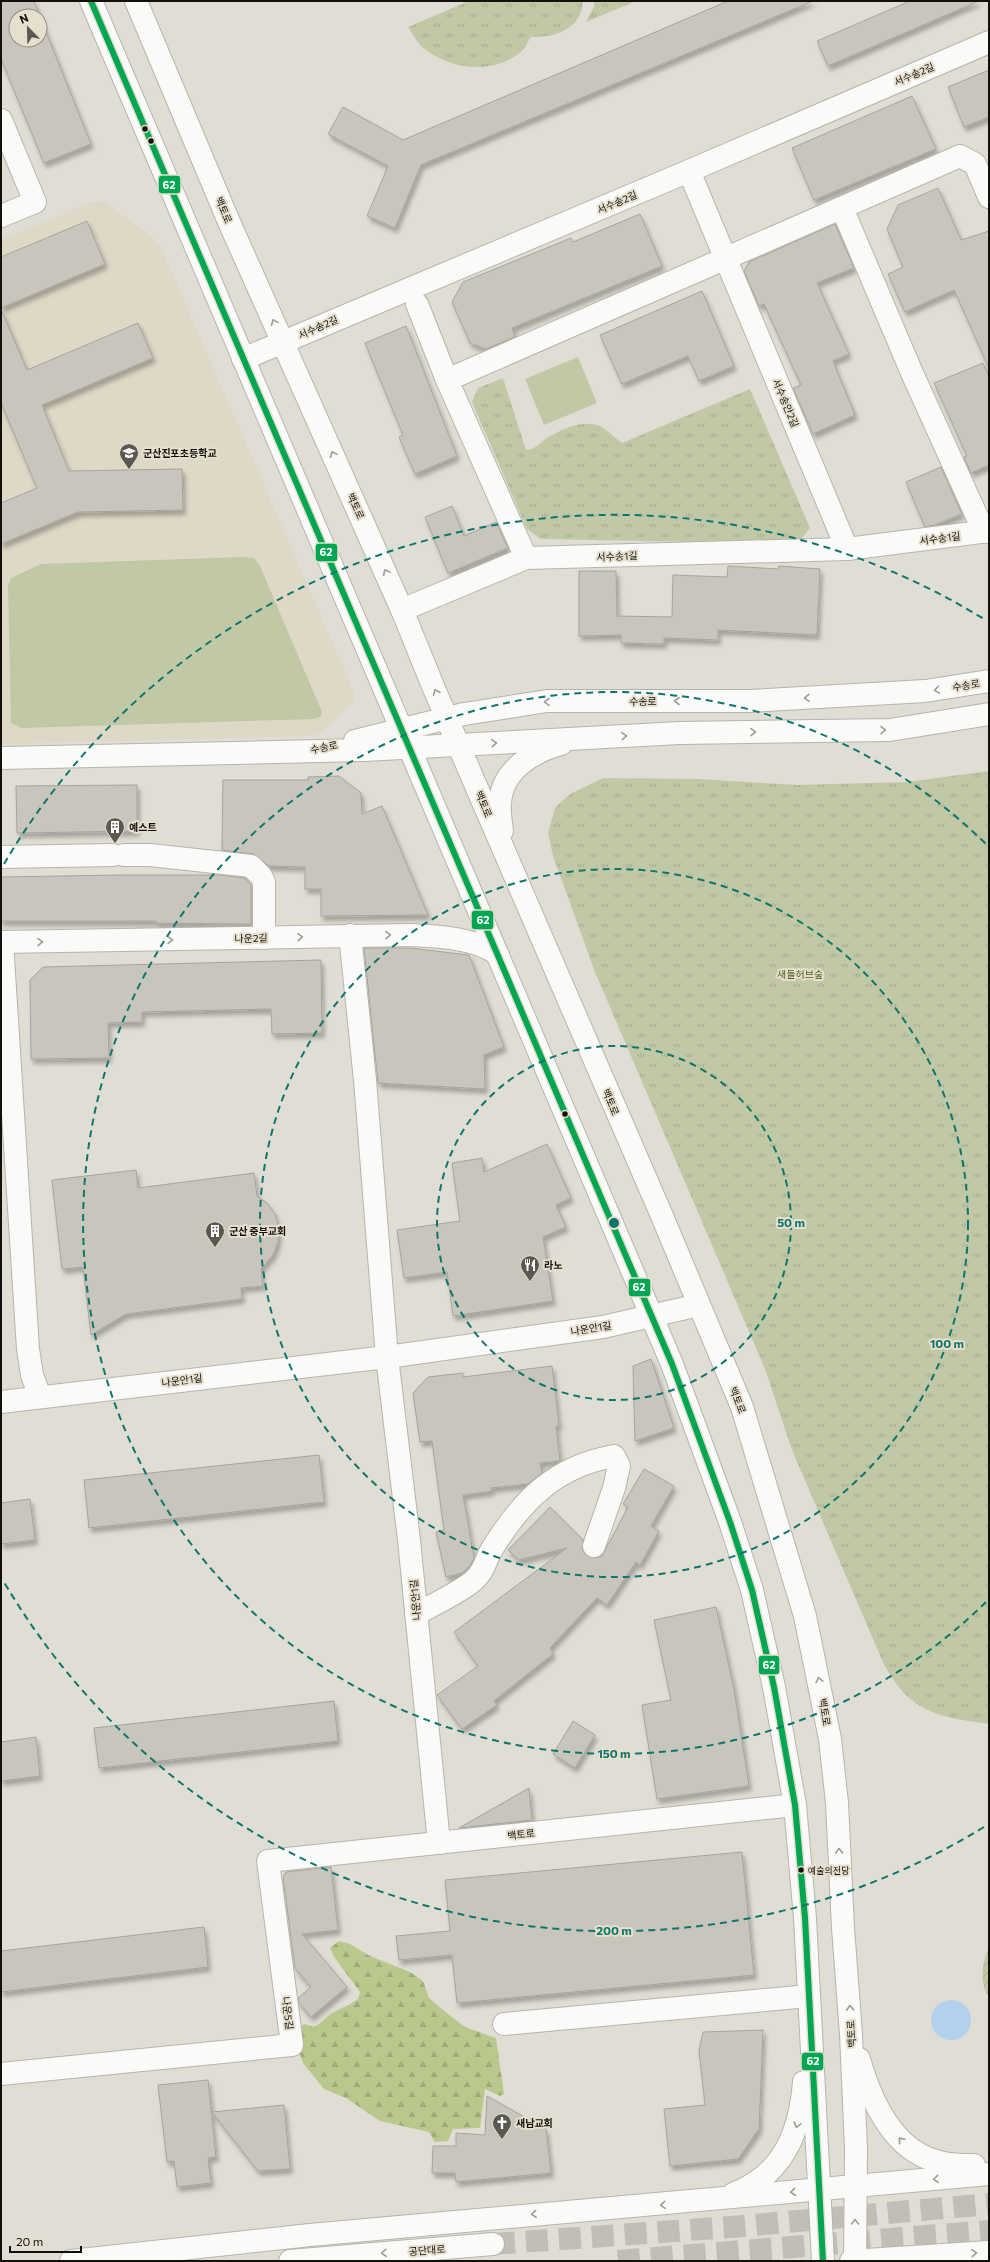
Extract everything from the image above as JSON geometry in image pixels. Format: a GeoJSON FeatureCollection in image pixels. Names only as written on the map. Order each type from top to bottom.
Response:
{"type":"FeatureCollection","features":[{"type":"Feature","properties":{"kind":"street"},"geometry":{"type":"LineString","coordinates":[[90,1],[672,1364],[730,1522],[752,1590],[774,1687],[795,1805],[805,1918],[809,2006],[815,2081],[823,2261]]}},
{"type":"Feature","properties":{"kind":"street","name":"백토로"},"geometry":{"type":"LineString","coordinates":[[136,1],[229,222],[402,610],[504,852],[700,1306],[742,1408],[805,1616],[830,1739],[837,1803],[843,1928],[852,2034],[856,2185],[855,2261]]}},
{"type":"Feature","properties":{"kind":"street","name":"서수송2길"},"geometry":{"type":"LineString","coordinates":[[243,359],[689,171],[989,42]]}},
{"type":"Feature","properties":{"kind":"street"},"geometry":{"type":"LineString","coordinates":[[1,120],[35,202],[1,216]]}},
{"type":"Feature","properties":{"kind":"street"},"geometry":{"type":"LineString","coordinates":[[447,380],[960,156],[975,164],[989,197]]}},
{"type":"Feature","properties":{"kind":"street","name":"서수송안2길"},"geometry":{"type":"LineString","coordinates":[[689,171],[847,549]]}},
{"type":"Feature","properties":{"kind":"street","name":"서수송1길"},"geometry":{"type":"LineString","coordinates":[[526,558],[847,549],[987,531],[912,373],[842,208]]}},
{"type":"Feature","properties":{"kind":"street"},"geometry":{"type":"LineString","coordinates":[[402,610],[526,558],[447,380],[417,304]]}},
{"type":"Feature","properties":{"kind":"street","name":"수송로"},"geometry":{"type":"LineString","coordinates":[[405,739],[448,718],[504,707],[547,702],[750,701],[924,691],[989,681]]}},
{"type":"Feature","properties":{"kind":"street","name":"수송로"},"geometry":{"type":"LineString","coordinates":[[1,758],[301,752],[405,739],[459,745],[688,733],[890,730],[989,714]]}},
{"type":"Feature","properties":{"kind":"street"},"geometry":{"type":"LineString","coordinates":[[504,852],[500,803],[509,773],[526,759],[556,745],[600,737]]}},
{"type":"Feature","properties":{"kind":"street"},"geometry":{"type":"LineString","coordinates":[[1,857],[150,855],[182,860],[251,866],[261,876],[264,882],[264,938]]}},
{"type":"Feature","properties":{"kind":"street","name":"나운2길"},"geometry":{"type":"LineString","coordinates":[[2,942],[410,935],[456,939],[480,946],[498,955]]}},
{"type":"Feature","properties":{"kind":"street"},"geometry":{"type":"LineString","coordinates":[[350,936],[365,1080],[387,1357]]}},
{"type":"Feature","properties":{"kind":"street"},"geometry":{"type":"LineString","coordinates":[[2,942],[28,1349],[32,1375],[40,1397]]}},
{"type":"Feature","properties":{"kind":"street","name":"나운안1길"},"geometry":{"type":"LineString","coordinates":[[1,1402],[387,1357],[603,1327],[700,1306]]}},
{"type":"Feature","properties":{"kind":"street","name":"나운안1길"},"geometry":{"type":"LineString","coordinates":[[387,1357],[409,1540],[439,1843]]}},
{"type":"Feature","properties":{"kind":"street"},"geometry":{"type":"LineString","coordinates":[[416,1614],[476,1579],[486,1564],[491,1550],[503,1532],[537,1490],[578,1467],[614,1456],[619,1466],[614,1488],[594,1546]]}},
{"type":"Feature","properties":{"kind":"street","name":"백토로"},"geometry":{"type":"LineString","coordinates":[[439,1843],[795,1805]]}},
{"type":"Feature","properties":{"kind":"street","name":"나운5길"},"geometry":{"type":"LineString","coordinates":[[1,2074],[292,2045],[268,1862],[439,1843]]}},
{"type":"Feature","properties":{"kind":"street"},"geometry":{"type":"LineString","coordinates":[[504,2024],[809,2006]]}},
{"type":"Feature","properties":{"kind":"street"},"geometry":{"type":"LineString","coordinates":[[716,2200],[743,2190],[760,2179],[774,2166],[787,2148],[797,2128],[803,2096],[809,2006]]}},
{"type":"Feature","properties":{"kind":"street"},"geometry":{"type":"LineString","coordinates":[[852,2034],[862,2071],[876,2102],[889,2126],[905,2146],[940,2162],[989,2166]]}},
{"type":"Feature","properties":{"kind":"street"},"geometry":{"type":"LineString","coordinates":[[71,2261],[318,2235],[989,2174]]}},
{"type":"Feature","properties":{"kind":"street","name":"공단대로"},"geometry":{"type":"LineString","coordinates":[[290,2261],[492,2244]]}},
{"type":"Feature","properties":{"kind":"street"},"geometry":{"type":"LineString","coordinates":[[851,2261],[989,2252]]}},
{"type":"Feature","properties":{"kind":"shaded area","name":"군산진포초등학교"},"geometry":{"type":"Polygon","coordinates":[[[98,201],[106,203],[152,237],[161,247],[354,692],[355,697],[353,702],[320,734],[310,736],[1,744],[1,240],[98,201]]]}},
{"type":"Feature","properties":{"kind":"green space"},"geometry":{"type":"Polygon","coordinates":[[[469,1],[583,1],[578,19],[565,30],[549,36],[531,37],[523,50],[512,58],[499,64],[486,67],[459,65],[433,55],[420,45],[408,27],[469,1]]]}},
{"type":"Feature","properties":{"kind":"green space"},"geometry":{"type":"Polygon","coordinates":[[[594,1],[636,1],[586,22],[594,7],[594,1]]]}},
{"type":"Feature","properties":{"kind":"green space"},"geometry":{"type":"Polygon","coordinates":[[[578,357],[597,403],[544,425],[525,379],[578,357]]]}},
{"type":"Feature","properties":{"kind":"green space"},"geometry":{"type":"Polygon","coordinates":[[[503,378],[526,450],[535,447],[559,431],[579,424],[593,424],[600,426],[622,443],[750,389],[810,528],[797,544],[541,539],[527,529],[472,402],[478,388],[503,378]]]}},
{"type":"Feature","properties":{"kind":"green space"},"geometry":{"type":"Polygon","coordinates":[[[244,557],[254,558],[260,566],[322,712],[320,717],[314,719],[21,728],[11,723],[8,585],[11,578],[41,564],[244,557]]]}},
{"type":"Feature","properties":{"kind":"green space","name":"새들허브숲"},"geometry":{"type":"Polygon","coordinates":[[[989,771],[989,1724],[938,1714],[913,1701],[902,1691],[882,1660],[792,1450],[765,1369],[595,972],[553,856],[548,833],[555,808],[563,800],[572,793],[603,778],[698,779],[797,785],[907,782],[989,771]]]}},
{"type":"Feature","properties":{"kind":"green space"},"geometry":{"type":"Polygon","coordinates":[[[339,1941],[350,1944],[370,1956],[410,1972],[423,1981],[429,1998],[448,2014],[465,2027],[496,2038],[504,2094],[500,2096],[485,2089],[480,2128],[453,2129],[448,2141],[435,2142],[429,2132],[380,2121],[346,2098],[324,2089],[303,2063],[299,2052],[298,2029],[304,2024],[314,2027],[332,2013],[358,1999],[360,1992],[334,1957],[330,1948],[339,1941]]]}},
{"type":"Feature","properties":{"kind":"green space"},"geometry":{"type":"Polygon","coordinates":[[[989,1947],[989,1998],[984,1986],[983,1966],[989,1947]]]}},
{"type":"Feature","properties":{"kind":"water"},"geometry":{"type":"Polygon","coordinates":[[[947,2000],[955,2000],[962,2003],[968,2009],[971,2020],[968,2031],[962,2037],[955,2040],[947,2040],[940,2037],[934,2031],[931,2024],[931,2016],[934,2009],[940,2003],[947,2000]]]}},
{"type":"Feature","properties":{"kind":"building"},"geometry":{"type":"Polygon","coordinates":[[[1,1],[34,1],[37,8],[8,8],[8,48],[48,48],[48,37],[91,144],[44,163],[1,59],[1,1]]]}},
{"type":"Feature","properties":{"kind":"building"},"geometry":{"type":"Polygon","coordinates":[[[728,1],[813,1],[421,165],[395,228],[367,216],[388,166],[328,134],[343,107],[403,140],[728,1]]]}},
{"type":"Feature","properties":{"kind":"building"},"geometry":{"type":"Polygon","coordinates":[[[910,1],[979,1],[828,66],[817,41],[910,1]]]}},
{"type":"Feature","properties":{"kind":"building"},"geometry":{"type":"Polygon","coordinates":[[[989,70],[989,117],[964,127],[948,87],[989,70]]]}},
{"type":"Feature","properties":{"kind":"building"},"geometry":{"type":"Polygon","coordinates":[[[912,96],[936,149],[814,200],[792,148],[912,96]]]}},
{"type":"Feature","properties":{"kind":"building"},"geometry":{"type":"Polygon","coordinates":[[[938,188],[961,240],[989,231],[989,368],[954,290],[905,312],[888,274],[903,267],[887,229],[898,205],[938,188]]]}},
{"type":"Feature","properties":{"kind":"building"},"geometry":{"type":"Polygon","coordinates":[[[640,214],[662,266],[512,328],[515,337],[486,349],[470,343],[452,302],[463,282],[571,238],[573,242],[640,214]]]}},
{"type":"Feature","properties":{"kind":"building"},"geometry":{"type":"Polygon","coordinates":[[[87,221],[105,264],[1,308],[1,257],[87,221]]]}},
{"type":"Feature","properties":{"kind":"building"},"geometry":{"type":"Polygon","coordinates":[[[835,224],[854,268],[817,283],[849,354],[833,361],[855,415],[813,434],[793,388],[801,385],[764,304],[759,306],[744,271],[749,262],[835,224]]]}},
{"type":"Feature","properties":{"kind":"building"},"geometry":{"type":"Polygon","coordinates":[[[702,291],[734,366],[699,381],[688,356],[622,384],[600,335],[702,291]]]}},
{"type":"Feature","properties":{"kind":"building"},"geometry":{"type":"Polygon","coordinates":[[[1,309],[27,370],[138,323],[153,358],[42,405],[69,471],[182,469],[183,510],[78,512],[1,544],[1,503],[37,488],[1,403],[1,309]]]}},
{"type":"Feature","properties":{"kind":"building"},"geometry":{"type":"Polygon","coordinates":[[[406,326],[457,456],[415,474],[399,437],[403,435],[365,343],[406,326]]]}},
{"type":"Feature","properties":{"kind":"building"},"geometry":{"type":"Polygon","coordinates":[[[983,363],[989,377],[989,465],[971,473],[964,457],[967,456],[934,383],[983,363]]]}},
{"type":"Feature","properties":{"kind":"building"},"geometry":{"type":"Polygon","coordinates":[[[941,467],[962,514],[935,525],[925,527],[906,482],[941,467]]]}},
{"type":"Feature","properties":{"kind":"building"},"geometry":{"type":"Polygon","coordinates":[[[452,506],[464,536],[496,522],[508,548],[448,573],[425,517],[452,506]]]}},
{"type":"Feature","properties":{"kind":"building"},"geometry":{"type":"Polygon","coordinates":[[[728,566],[778,569],[779,566],[820,569],[817,635],[718,630],[718,640],[664,638],[664,644],[621,643],[621,635],[579,636],[579,571],[616,571],[617,616],[672,617],[673,575],[727,577],[728,566]]]}},
{"type":"Feature","properties":{"kind":"building"},"geometry":{"type":"Polygon","coordinates":[[[339,776],[361,793],[362,814],[382,806],[428,915],[321,916],[321,889],[305,889],[305,867],[269,866],[253,854],[222,850],[223,780],[308,780],[308,777],[339,776]]]}},
{"type":"Feature","properties":{"kind":"building"},"geometry":{"type":"Polygon","coordinates":[[[137,785],[137,831],[17,833],[16,786],[137,785]]]}},
{"type":"Feature","properties":{"kind":"building","name":"예스트"},"geometry":{"type":"Polygon","coordinates":[[[222,875],[245,878],[251,885],[251,924],[156,923],[156,921],[1,921],[1,877],[222,875]]]}},
{"type":"Feature","properties":{"kind":"building"},"geometry":{"type":"Polygon","coordinates":[[[364,948],[410,948],[469,955],[504,1047],[484,1055],[485,1089],[378,1083],[364,948]]]}},
{"type":"Feature","properties":{"kind":"building"},"geometry":{"type":"Polygon","coordinates":[[[321,960],[322,1033],[272,1034],[271,1009],[142,1012],[142,1022],[108,1023],[109,1058],[31,1059],[30,980],[43,967],[321,960]]]}},
{"type":"Feature","properties":{"kind":"building"},"geometry":{"type":"Polygon","coordinates":[[[547,1144],[571,1198],[556,1205],[566,1227],[543,1237],[553,1301],[453,1316],[447,1272],[404,1278],[397,1230],[460,1221],[452,1163],[482,1158],[484,1172],[547,1144]]]}},
{"type":"Feature","properties":{"kind":"building","name":"군산 중부교회"},"geometry":{"type":"Polygon","coordinates":[[[136,1170],[138,1188],[254,1173],[257,1196],[267,1203],[275,1214],[279,1228],[278,1242],[273,1255],[261,1269],[263,1286],[241,1288],[242,1299],[126,1314],[91,1335],[83,1267],[62,1269],[52,1180],[136,1170]]]}},
{"type":"Feature","properties":{"kind":"building"},"geometry":{"type":"Polygon","coordinates":[[[651,1359],[674,1428],[635,1441],[633,1366],[651,1359]]]}},
{"type":"Feature","properties":{"kind":"building"},"geometry":{"type":"Polygon","coordinates":[[[552,1366],[559,1426],[556,1426],[560,1461],[540,1463],[542,1473],[528,1484],[491,1488],[492,1491],[463,1495],[474,1558],[469,1567],[462,1573],[446,1577],[436,1532],[444,1530],[432,1441],[420,1442],[413,1393],[428,1377],[463,1373],[463,1377],[552,1366]]]}},
{"type":"Feature","properties":{"kind":"building"},"geometry":{"type":"Polygon","coordinates":[[[319,1455],[324,1502],[89,1528],[84,1480],[319,1455]]]}},
{"type":"Feature","properties":{"kind":"building"},"geometry":{"type":"Polygon","coordinates":[[[644,1469],[674,1486],[651,1526],[659,1531],[640,1565],[636,1562],[607,1605],[597,1598],[550,1648],[553,1654],[494,1701],[497,1705],[462,1729],[437,1695],[478,1666],[454,1632],[567,1548],[519,1560],[508,1550],[550,1507],[583,1540],[582,1548],[585,1554],[596,1558],[602,1556],[628,1507],[623,1504],[644,1469]]]}},
{"type":"Feature","properties":{"kind":"building"},"geometry":{"type":"Polygon","coordinates":[[[30,1499],[35,1540],[1,1544],[1,1503],[30,1499]]]}},
{"type":"Feature","properties":{"kind":"building"},"geometry":{"type":"Polygon","coordinates":[[[716,1607],[734,1689],[749,1786],[657,1799],[642,1705],[671,1700],[654,1620],[716,1607]]]}},
{"type":"Feature","properties":{"kind":"building"},"geometry":{"type":"Polygon","coordinates":[[[334,1701],[338,1741],[99,1768],[94,1728],[334,1701]]]}},
{"type":"Feature","properties":{"kind":"building"},"geometry":{"type":"Polygon","coordinates":[[[573,1721],[595,1735],[575,1768],[553,1754],[573,1721]]]}},
{"type":"Feature","properties":{"kind":"building"},"geometry":{"type":"Polygon","coordinates":[[[36,1737],[40,1776],[1,1781],[1,1742],[36,1737]]]}},
{"type":"Feature","properties":{"kind":"building"},"geometry":{"type":"Polygon","coordinates":[[[529,1788],[532,1820],[459,1828],[529,1788]]]}},
{"type":"Feature","properties":{"kind":"building"},"geometry":{"type":"Polygon","coordinates":[[[742,1852],[754,1975],[457,2003],[452,1955],[399,1960],[396,1936],[450,1931],[445,1880],[742,1852]]]}},
{"type":"Feature","properties":{"kind":"building"},"geometry":{"type":"Polygon","coordinates":[[[331,1867],[338,1930],[302,1934],[347,1987],[311,2017],[299,2003],[298,1998],[311,1987],[295,1968],[283,1877],[286,1872],[331,1867]]]}},
{"type":"Feature","properties":{"kind":"building"},"geometry":{"type":"Polygon","coordinates":[[[204,1927],[208,1967],[1,1992],[1,1951],[204,1927]]]}},
{"type":"Feature","properties":{"kind":"building"},"geometry":{"type":"Polygon","coordinates":[[[763,2030],[759,2129],[738,2159],[670,2166],[664,2109],[705,2105],[699,2050],[703,2032],[763,2030]]]}},
{"type":"Feature","properties":{"kind":"building"},"geometry":{"type":"Polygon","coordinates":[[[208,2080],[216,2157],[208,2158],[211,2183],[177,2187],[174,2161],[167,2162],[158,2085],[208,2080]]]}},
{"type":"Feature","properties":{"kind":"building","name":"새남교회"},"geometry":{"type":"Polygon","coordinates":[[[487,2096],[546,2129],[551,2173],[456,2182],[455,2173],[432,2173],[433,2146],[456,2146],[456,2133],[485,2135],[487,2096]]]}},
{"type":"Feature","properties":{"kind":"building"},"geometry":{"type":"Polygon","coordinates":[[[284,2105],[290,2169],[258,2171],[212,2112],[284,2105]]]}},
{"type":"Feature","properties":{"kind":"tunnel"},"geometry":{"type":"LineString","coordinates":[[493,2244],[731,2227],[989,2204]]}},
{"type":"Feature","properties":{"kind":"tunnel"},"geometry":{"type":"LineString","coordinates":[[618,2261],[989,2231]]}},
{"type":"Feature","properties":{"kind":"transit line","name":"62"},"geometry":{"type":"LineString","coordinates":[[91,1],[672,1364],[730,1522],[752,1590],[774,1687],[795,1805],[805,1918],[823,2261]]}},
{"type":"Feature","properties":{"kind":"place","name":"군산진포초등학교"},"geometry":{"type":"Point","coordinates":[129,470]}},
{"type":"Feature","properties":{"kind":"place","name":"예스트"},"geometry":{"type":"Point","coordinates":[115,844]}},
{"type":"Feature","properties":{"kind":"place","name":"군산 중부교회"},"geometry":{"type":"Point","coordinates":[215,1248]}},
{"type":"Feature","properties":{"kind":"place","name":"라노"},"geometry":{"type":"Point","coordinates":[530,1282]}},
{"type":"Feature","properties":{"kind":"place","name":"예술의전당"},"geometry":{"type":"Point","coordinates":[801,1870]}},
{"type":"Feature","properties":{"kind":"place","name":"새남교회"},"geometry":{"type":"Point","coordinates":[502,2140]}}]}
